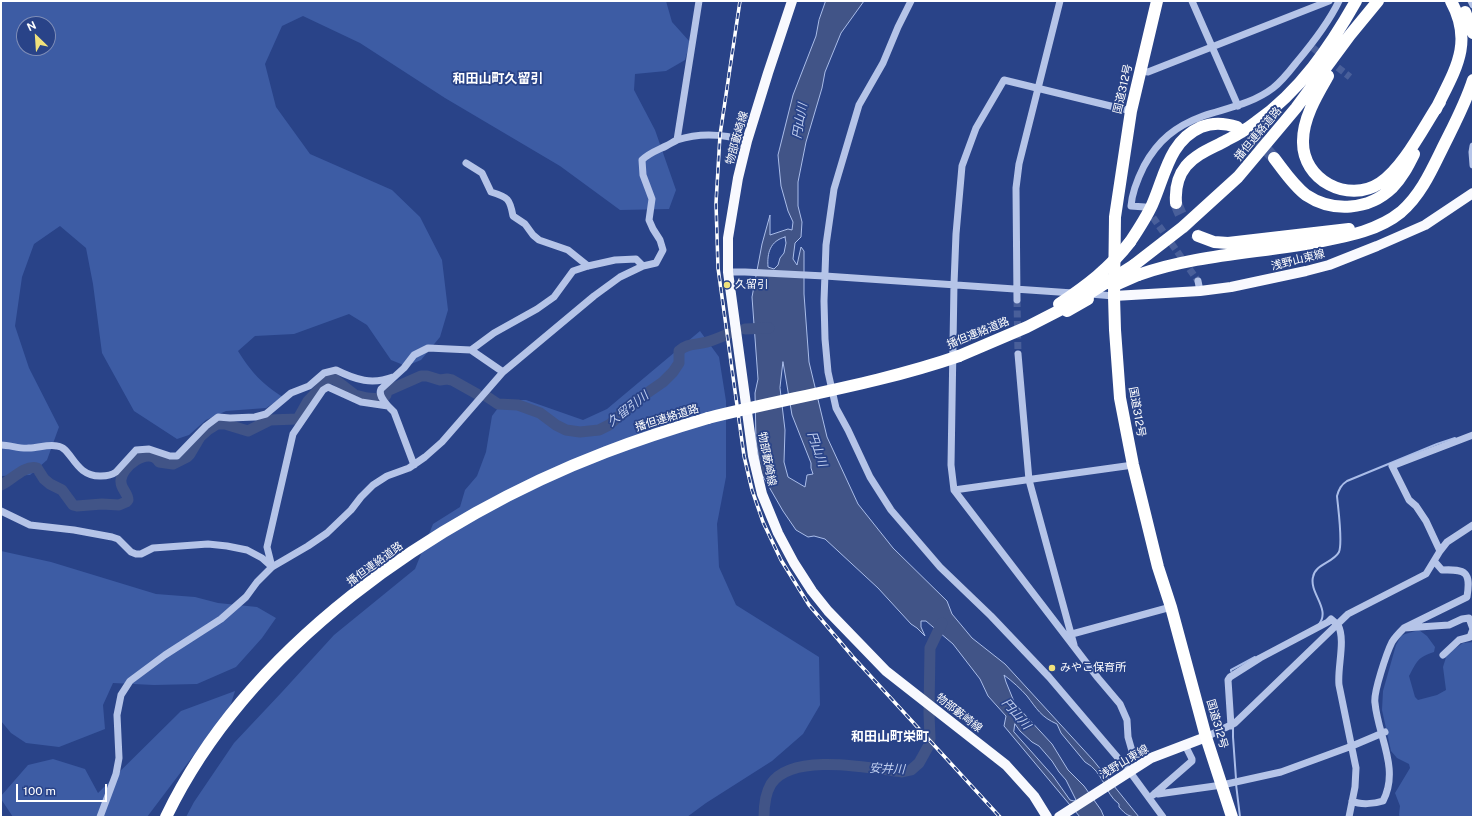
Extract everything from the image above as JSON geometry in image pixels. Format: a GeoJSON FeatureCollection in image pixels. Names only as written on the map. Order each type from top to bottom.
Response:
{"type":"FeatureCollection","features":[{"type":"Feature","properties":{"kind":"highway","name":"国道312号"},"geometry":{"type":"LineString","coordinates":[[1157,1],[1131,111],[1115,217],[1114,296],[1120,398],[1133,465],[1158,567],[1171,607],[1206,737],[1232,817]]}},
{"type":"Feature","properties":{"kind":"highway"},"geometry":{"type":"LineString","coordinates":[[1323,67],[1340,33],[1366,4],[1386,1]]}},
{"type":"Feature","properties":{"kind":"highway"},"geometry":{"type":"LineString","coordinates":[[1274,158],[1293,182],[1312,198],[1324,203],[1346,207],[1364,204],[1386,193],[1403,174],[1440,102],[1458,61],[1463,41],[1461,20],[1451,1]]}},
{"type":"Feature","properties":{"kind":"highway"},"geometry":{"type":"LineString","coordinates":[[1458,1],[1473,33]]}},
{"type":"Feature","properties":{"kind":"highway"},"geometry":{"type":"LineString","coordinates":[[1176,203],[1176,188],[1185,167],[1196,157],[1230,139],[1257,121],[1323,67],[1353,35],[1366,4]]}},
{"type":"Feature","properties":{"kind":"highway"},"geometry":{"type":"LineString","coordinates":[[1323,67],[1366,4]]}},
{"type":"Feature","properties":{"kind":"highway"},"geometry":{"type":"LineString","coordinates":[[1366,4],[1330,45],[1323,67],[1318,93],[1307,118],[1303,142],[1305,157],[1311,169],[1321,180],[1347,191],[1363,190],[1379,184],[1397,167],[1440,102]]}},
{"type":"Feature","properties":{"kind":"highway","name":"播但連絡道路"},"geometry":{"type":"LineString","coordinates":[[166,817],[193,767],[218,730],[246,695],[300,640],[363,588],[432,540],[478,512],[536,482],[598,455],[708,418],[876,380],[912,371],[959,356],[986,345],[1021,326],[1063,308],[1136,270],[1160,246],[1201,212],[1256,158],[1296,108],[1323,67]]}},
{"type":"Feature","properties":{"kind":"highway"},"geometry":{"type":"LineString","coordinates":[[1136,270],[1160,268],[1182,262],[1340,238],[1371,228],[1386,221],[1400,212],[1413,199],[1424,184],[1466,100],[1473,80]]}},
{"type":"Feature","properties":{"kind":"highway"},"geometry":{"type":"LineString","coordinates":[[1063,308],[1115,261],[1130,242],[1148,214],[1168,162],[1180,141],[1191,132],[1210,124],[1224,123],[1237,127]]}},
{"type":"Feature","properties":{"kind":"highway"},"geometry":{"type":"LineString","coordinates":[[1198,236],[1214,242],[1238,242],[1365,226],[1387,219],[1400,212]]}},
{"type":"Feature","properties":{"kind":"main road","name":"物部藪崎線"},"geometry":{"type":"LineString","coordinates":[[792,1],[747,141],[738,178],[728,238],[728,272],[753,456],[762,494],[778,533],[794,563],[828,611],[886,671],[1006,765],[1034,796],[1047,817]]}},
{"type":"Feature","properties":{"kind":"main road","name":"浅野山東線"},"geometry":{"type":"LineString","coordinates":[[1114,296],[1270,279],[1329,265],[1425,225],[1473,193]]}},
{"type":"Feature","properties":{"kind":"main road","name":"浅野山東線"},"geometry":{"type":"LineString","coordinates":[[1063,815],[1151,758],[1206,737]]}},
{"type":"Feature","properties":{"kind":"street"},"geometry":{"type":"LineString","coordinates":[[677,140],[699,1]]}},
{"type":"Feature","properties":{"kind":"street"},"geometry":{"type":"LineString","coordinates":[[912,1],[898,27],[883,63],[859,105],[834,189],[822,276],[828,372],[836,408],[870,477],[891,510],[940,566],[991,616],[1049,677],[1127,773],[1152,796],[1163,817]]}},
{"type":"Feature","properties":{"kind":"street"},"geometry":{"type":"LineString","coordinates":[[1016,300],[1016,188],[1019,164],[1060,1]]}},
{"type":"Feature","properties":{"kind":"street"},"geometry":{"type":"LineString","coordinates":[[1192,1],[1238,106]]}},
{"type":"Feature","properties":{"kind":"street"},"geometry":{"type":"LineString","coordinates":[[1140,71],[1148,72],[1329,1]]}},
{"type":"Feature","properties":{"kind":"street"},"geometry":{"type":"LineString","coordinates":[[1145,207],[1131,206],[1132,199],[1143,169],[1161,141],[1171,132],[1184,124],[1203,116],[1251,101],[1273,88],[1312,47],[1339,1]]}},
{"type":"Feature","properties":{"kind":"street"},"geometry":{"type":"LineString","coordinates":[[1471,1],[1473,5]]}},
{"type":"Feature","properties":{"kind":"street"},"geometry":{"type":"LineString","coordinates":[[1127,773],[1132,751],[1128,737],[1127,720],[1120,704],[1098,678],[954,490],[951,465],[956,234],[962,166],[976,128],[1004,80],[1131,111]]}},
{"type":"Feature","properties":{"kind":"street"},"geometry":{"type":"LineString","coordinates":[[100,817],[116,774],[119,758],[117,716],[122,695],[130,681],[165,655],[221,619],[246,597],[257,582],[272,567],[327,533],[351,510],[373,485],[387,476],[409,468],[425,457],[442,442],[503,372],[594,296],[620,276],[643,266],[656,263],[663,250],[660,240],[649,220],[652,199],[643,175],[642,160],[648,154],[677,140],[698,135],[711,134],[732,136],[747,141]]}},
{"type":"Feature","properties":{"kind":"street"},"geometry":{"type":"LineString","coordinates":[[1473,146],[1473,160]]}},
{"type":"Feature","properties":{"kind":"street"},"geometry":{"type":"LineString","coordinates":[[466,163],[482,173],[491,192],[503,196],[510,203],[514,216],[525,224],[533,235],[539,240],[568,250],[588,266]]}},
{"type":"Feature","properties":{"kind":"street"},"geometry":{"type":"LineString","coordinates":[[471,350],[494,333],[537,309],[554,297],[573,271],[615,260],[636,259],[643,266]]}},
{"type":"Feature","properties":{"kind":"street"},"geometry":{"type":"LineString","coordinates":[[728,272],[954,284],[1114,296]]}},
{"type":"Feature","properties":{"kind":"street"},"geometry":{"type":"LineString","coordinates":[[414,465],[394,412],[385,402],[380,392],[381,388],[404,368],[414,356],[428,348],[471,350],[503,372]]}},
{"type":"Feature","properties":{"kind":"street"},"geometry":{"type":"LineString","coordinates":[[1018,354],[1029,480],[1075,648]]}},
{"type":"Feature","properties":{"kind":"street"},"geometry":{"type":"LineString","coordinates":[[1,445],[28,449],[57,445],[65,449],[73,461],[86,473],[92,476],[113,475],[136,450],[149,448],[170,456],[177,456],[206,426],[218,417],[230,418],[266,414],[291,393],[309,386],[324,373],[336,370],[352,378],[367,381],[385,380],[393,377]]}},
{"type":"Feature","properties":{"kind":"street"},"geometry":{"type":"LineString","coordinates":[[272,567],[267,547],[292,434],[323,390],[328,387],[361,402],[385,402]]}},
{"type":"Feature","properties":{"kind":"street"},"geometry":{"type":"LineString","coordinates":[[1440,551],[1426,521],[1416,506],[1409,500],[1392,466],[1473,435]]}},
{"type":"Feature","properties":{"kind":"street"},"geometry":{"type":"LineString","coordinates":[[954,490],[1133,465]]}},
{"type":"Feature","properties":{"kind":"street"},"geometry":{"type":"LineString","coordinates":[[1,511],[30,525],[74,530],[112,537],[118,539],[131,552],[136,554],[141,554],[153,548],[208,544],[247,550],[262,558],[272,567]]}},
{"type":"Feature","properties":{"kind":"street"},"geometry":{"type":"LineString","coordinates":[[1206,737],[1235,723],[1348,614],[1426,574],[1447,542],[1473,525]]}},
{"type":"Feature","properties":{"kind":"street"},"geometry":{"type":"LineString","coordinates":[[1352,801],[1356,803],[1377,804],[1383,802],[1386,796],[1390,775],[1389,762],[1383,733],[1374,702],[1376,691],[1392,642],[1404,628],[1467,597],[1469,578],[1458,570],[1442,570],[1435,562]]}},
{"type":"Feature","properties":{"kind":"street"},"geometry":{"type":"LineString","coordinates":[[1072,634],[1171,607]]}},
{"type":"Feature","properties":{"kind":"street"},"geometry":{"type":"LineString","coordinates":[[1404,628],[1449,625],[1462,619],[1469,618],[1473,629],[1470,637],[1459,640],[1443,655]]}},
{"type":"Feature","properties":{"kind":"street"},"geometry":{"type":"LineString","coordinates":[[1231,726],[1228,680],[1230,677],[1260,658],[1331,619],[1338,625],[1341,637],[1338,685],[1356,768],[1355,787],[1349,817]]}},
{"type":"Feature","properties":{"kind":"street"},"geometry":{"type":"LineString","coordinates":[[1152,796],[1222,785],[1281,772],[1383,733]]}},
{"type":"Feature","properties":{"kind":"street"},"geometry":{"type":"LineString","coordinates":[[1152,796],[1192,761],[1185,745]]}},
{"type":"Feature","properties":{"kind":"shaded area"},"geometry":{"type":"Polygon","coordinates":[[[1,1],[666,1],[672,22],[690,42],[685,60],[666,71],[635,74],[634,90],[655,130],[676,190],[669,209],[620,210],[560,166],[445,98],[360,43],[303,16],[282,26],[265,64],[276,107],[310,154],[392,190],[420,217],[442,260],[448,310],[440,337],[421,360],[406,366],[391,360],[367,325],[349,314],[294,334],[255,336],[238,351],[248,366],[258,377],[283,397],[266,408],[226,411],[206,420],[189,435],[177,439],[134,411],[102,353],[93,284],[86,248],[60,226],[34,244],[22,277],[15,326],[29,368],[59,427],[47,460],[30,475],[1,476],[1,1]]]}},
{"type":"Feature","properties":{"kind":"shaded area"},"geometry":{"type":"Polygon","coordinates":[[[700,331],[719,357],[726,401],[726,477],[717,524],[719,567],[736,605],[819,657],[820,705],[803,734],[772,761],[706,803],[687,817],[186,817],[194,802],[234,743],[334,635],[415,569],[433,524],[460,507],[465,490],[477,476],[486,452],[492,416],[504,400],[526,400],[583,420],[607,409],[700,331]]]}},
{"type":"Feature","properties":{"kind":"shaded area"},"geometry":{"type":"Polygon","coordinates":[[[1,551],[51,562],[156,594],[195,597],[218,603],[257,607],[276,618],[262,638],[236,667],[197,684],[154,685],[113,683],[103,705],[105,729],[59,747],[26,743],[11,733],[1,721],[1,551]]]}},
{"type":"Feature","properties":{"kind":"shaded area"},"geometry":{"type":"Polygon","coordinates":[[[1419,630],[1427,636],[1435,647],[1434,652],[1418,660],[1409,676],[1415,697],[1418,700],[1437,695],[1446,690],[1443,667],[1447,654],[1463,643],[1473,642],[1473,817],[1400,817],[1400,806],[1395,793],[1410,768],[1409,764],[1397,758],[1391,751],[1382,710],[1383,691],[1396,645],[1401,636],[1419,630]]]}},
{"type":"Feature","properties":{"kind":"shaded area"},"geometry":{"type":"Polygon","coordinates":[[[235,691],[230,707],[147,817],[13,817],[1,799],[1,796],[28,765],[53,759],[85,769],[98,793],[181,711],[235,691]]]}},
{"type":"Feature","properties":{"kind":"water","name":"円山川"},"geometry":{"type":"Polygon","coordinates":[[[826,1],[864,1],[841,33],[825,72],[822,88],[806,142],[798,182],[798,206],[802,222],[801,237],[795,243],[793,259],[797,265],[801,247],[804,251],[804,294],[809,362],[827,437],[858,504],[893,548],[947,601],[952,614],[972,638],[1005,664],[1093,760],[1139,817],[1130,816],[1121,810],[1119,804],[1110,794],[1096,771],[1085,762],[1061,733],[1057,724],[1043,715],[1027,696],[1004,675],[1015,704],[1052,744],[1068,770],[1084,786],[1101,810],[1104,817],[1080,817],[1004,726],[1006,716],[988,696],[980,679],[953,644],[926,621],[921,621],[921,627],[925,636],[911,624],[878,588],[825,539],[814,536],[808,537],[796,530],[761,473],[756,441],[755,393],[758,379],[752,297],[762,244],[770,215],[770,235],[788,229],[792,230],[793,222],[788,211],[781,186],[778,155],[793,95],[816,36],[819,20],[826,1]],[[785,237],[776,241],[770,248],[768,267],[774,269],[778,265],[780,258],[784,253],[786,243],[785,237]],[[783,362],[780,388],[785,430],[784,462],[788,477],[805,487],[807,475],[813,474],[811,463],[792,415],[783,362]],[[1015,724],[1014,732],[1053,776],[1070,800],[1076,800],[1066,780],[1039,746],[1020,731],[1015,724]]]}},
{"type":"Feature","properties":{"kind":"waterway","name":"久留引川"},"geometry":{"type":"LineString","coordinates":[[745,329],[769,328]]}},
{"type":"Feature","properties":{"kind":"waterway","name":"久留引川"},"geometry":{"type":"LineString","coordinates":[[486,396],[498,404],[518,405],[540,413],[556,425],[566,430],[580,432],[599,430],[609,425],[637,400],[663,382],[673,372],[679,363],[679,351],[682,348],[689,345],[710,341],[728,334]]}},
{"type":"Feature","properties":{"kind":"waterway","name":"久留引川"},"geometry":{"type":"LineString","coordinates":[[1,485],[27,469],[37,468],[44,479],[62,490],[73,505],[119,505],[128,500],[121,484],[122,476],[130,465],[136,460],[149,456],[154,457],[159,462],[173,464],[187,457],[200,437],[217,424],[225,424],[248,431],[270,420],[297,419],[308,401],[330,378],[333,378],[355,395],[367,398],[382,399],[386,395],[387,391],[421,376],[427,376],[440,380],[452,380],[477,394]]}},
{"type":"Feature","properties":{"kind":"waterway"},"geometry":{"type":"LineString","coordinates":[[1319,624],[1323,613],[1314,589],[1313,577],[1317,569],[1333,559],[1339,552],[1340,533],[1337,496],[1339,489],[1347,481],[1455,438]]}},
{"type":"Feature","properties":{"kind":"waterway","name":"安井川"},"geometry":{"type":"LineString","coordinates":[[764,817],[765,800],[771,784],[781,774],[796,768],[832,764],[902,772],[911,770],[919,763],[929,745],[930,738],[930,648],[942,623]]}},
{"type":"Feature","properties":{"kind":"waterway"},"geometry":{"type":"LineString","coordinates":[[1231,671],[1255,657]]}},
{"type":"Feature","properties":{"kind":"waterway"},"geometry":{"type":"LineString","coordinates":[[1233,728],[1236,779]]}},
{"type":"Feature","properties":{"kind":"waterway"},"geometry":{"type":"LineString","coordinates":[[1236,784],[1240,817]]}},
{"type":"Feature","properties":{"kind":"tunnel"},"geometry":{"type":"LineString","coordinates":[[1313,48],[1350,77]]}},
{"type":"Feature","properties":{"kind":"tunnel"},"geometry":{"type":"LineString","coordinates":[[1237,127],[1255,137],[1274,158]]}},
{"type":"Feature","properties":{"kind":"tunnel"},"geometry":{"type":"LineString","coordinates":[[1176,203],[1184,221],[1198,236]]}},
{"type":"Feature","properties":{"kind":"tunnel"},"geometry":{"type":"LineString","coordinates":[[1147,209],[1198,281]]}},
{"type":"Feature","properties":{"kind":"tunnel"},"geometry":{"type":"LineString","coordinates":[[1017,300],[1018,354]]}},
{"type":"Feature","properties":{"kind":"railway"},"geometry":{"type":"LineString","coordinates":[[740,1],[720,135],[716,203],[718,268],[744,456],[752,490],[763,522],[781,560],[809,605],[853,657],[1000,817]]}},
{"type":"Feature","properties":{"kind":"place","name":"久留引"},"geometry":{"type":"Point","coordinates":[727,285]}},
{"type":"Feature","properties":{"kind":"place","name":"みやこ保育所"},"geometry":{"type":"Point","coordinates":[1052,668]}},
{"type":"Feature","properties":{"kind":"district","name":"和田山町久留引"},"geometry":{"type":"Point","coordinates":[498,79]}},
{"type":"Feature","properties":{"kind":"district","name":"和田山町栄町"},"geometry":{"type":"Point","coordinates":[890,737]}}]}
